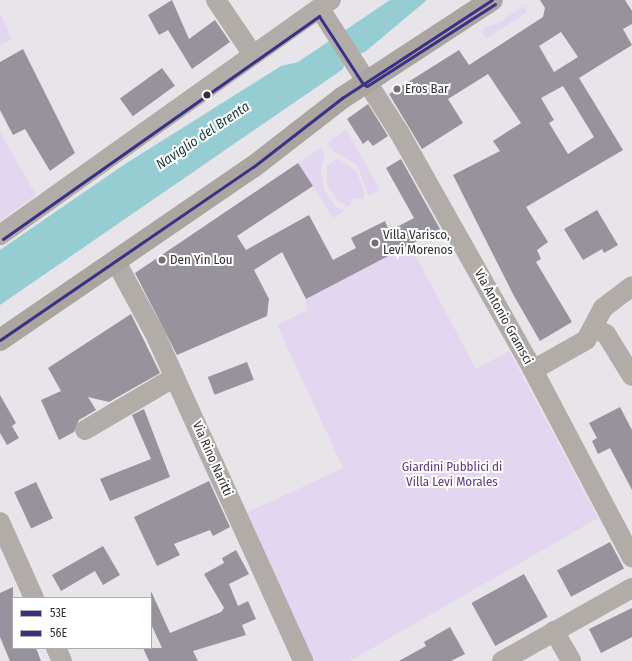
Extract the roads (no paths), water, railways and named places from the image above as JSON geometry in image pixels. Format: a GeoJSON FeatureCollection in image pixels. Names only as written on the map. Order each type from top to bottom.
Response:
{"type":"FeatureCollection","features":[{"type":"Feature","properties":{"kind":"main road"},"geometry":{"type":"LineString","coordinates":[[0,340],[252,166],[367,81],[492,0]]}},
{"type":"Feature","properties":{"kind":"street"},"geometry":{"type":"LineString","coordinates":[[216,0],[254,55]]}},
{"type":"Feature","properties":{"kind":"street"},"geometry":{"type":"LineString","coordinates":[[0,235],[326,5]]}},
{"type":"Feature","properties":{"kind":"street","name":"Via Antonio Gramsci"},"geometry":{"type":"LineString","coordinates":[[326,5],[333,28],[367,81],[533,370],[632,558]]}},
{"type":"Feature","properties":{"kind":"street","name":"Via Rino Naritti"},"geometry":{"type":"LineString","coordinates":[[115,260],[176,370],[303,661]]}},
{"type":"Feature","properties":{"kind":"street"},"geometry":{"type":"LineString","coordinates":[[533,370],[562,362],[585,350],[606,305],[632,286]]}},
{"type":"Feature","properties":{"kind":"street"},"geometry":{"type":"LineString","coordinates":[[594,328],[606,334],[632,376]]}},
{"type":"Feature","properties":{"kind":"street"},"geometry":{"type":"LineString","coordinates":[[85,430],[176,370]]}},
{"type":"Feature","properties":{"kind":"street"},"geometry":{"type":"LineString","coordinates":[[0,522],[34,597]]}},
{"type":"Feature","properties":{"kind":"street"},"geometry":{"type":"LineString","coordinates":[[502,661],[554,630],[632,588]]}},
{"type":"Feature","properties":{"kind":"street"},"geometry":{"type":"LineString","coordinates":[[554,630],[571,661]]}},
{"type":"Feature","properties":{"kind":"street"},"geometry":{"type":"LineString","coordinates":[[56,649],[62,661]]}},
{"type":"Feature","properties":{"kind":"water","name":"Naviglio del Brenta"},"geometry":{"type":"Polygon","coordinates":[[[390,0],[427,0],[366,51],[345,62],[343,69],[0,305],[0,250],[125,164],[281,66],[298,62],[390,0]]]}},
{"type":"Feature","properties":{"kind":"place","name":"Eros Bar"},"geometry":{"type":"Point","coordinates":[397,89]}},
{"type":"Feature","properties":{"kind":"place","name":"Villa Varisco, Levi Morenos"},"geometry":{"type":"Point","coordinates":[375,243]}},
{"type":"Feature","properties":{"kind":"place","name":"Den Yin Lou"},"geometry":{"type":"Point","coordinates":[162,260]}},
{"type":"Feature","properties":{"kind":"park label","name":"Giardini Pubblici di Villa Levi Morales"},"geometry":{"type":"Point","coordinates":[452,476]}}]}
